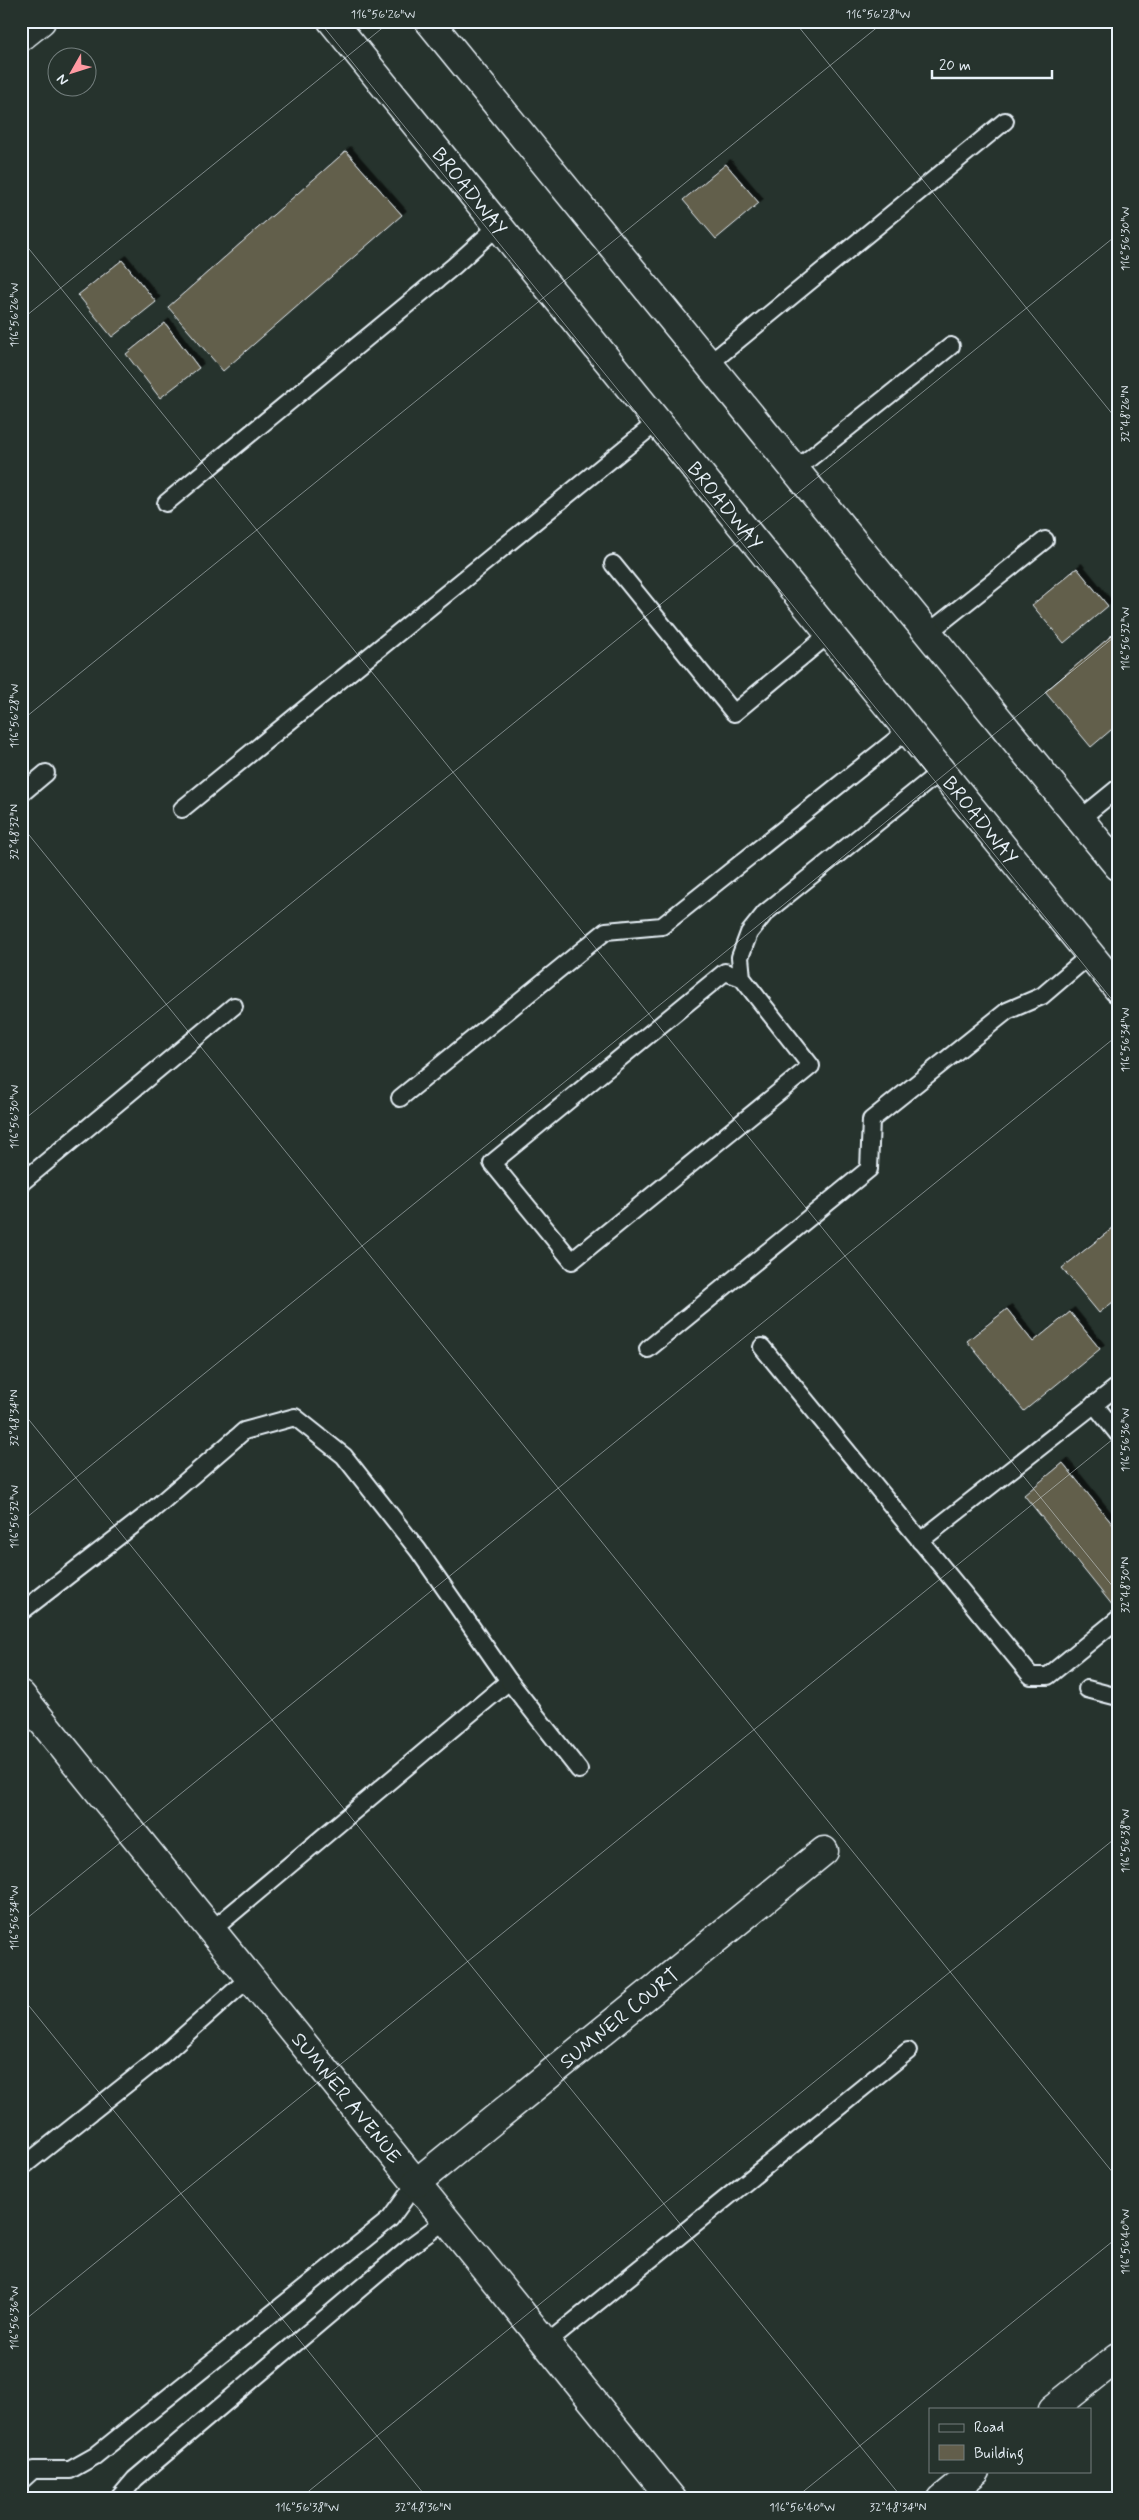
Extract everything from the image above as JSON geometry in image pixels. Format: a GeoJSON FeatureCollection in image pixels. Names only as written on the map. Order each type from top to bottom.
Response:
{"type":"FeatureCollection","features":[{"type":"Feature","properties":{"kind":"main road"},"geometry":{"type":"LineString","coordinates":[[21,37],[41,21]]}},
{"type":"Feature","properties":{"kind":"main road","name":"BROADWAY"},"geometry":{"type":"LineString","coordinates":[[332,21],[1118,990]]}},
{"type":"Feature","properties":{"kind":"main road"},"geometry":{"type":"LineString","coordinates":[[429,21],[1118,866]]}},
{"type":"Feature","properties":{"kind":"main road","name":"SUMNER AVENUE"},"geometry":{"type":"LineString","coordinates":[[21,1695],[672,2499]]}},
{"type":"Feature","properties":{"kind":"main road","name":"SUMNER COURT"},"geometry":{"type":"LineString","coordinates":[[416,2182],[824,1851]]}},
{"type":"Feature","properties":{"kind":"main road"},"geometry":{"type":"LineString","coordinates":[[1054,2408],[1118,2357]]}},
{"type":"Feature","properties":{"kind":"main road"},"geometry":{"type":"LineString","coordinates":[[942,2499],[975,2472]]}},
{"type":"Feature","properties":{"kind":"lane"},"geometry":{"type":"LineString","coordinates":[[709,364],[1005,121]]}},
{"type":"Feature","properties":{"kind":"lane"},"geometry":{"type":"LineString","coordinates":[[166,503],[454,266],[498,226]]}},
{"type":"Feature","properties":{"kind":"lane"},"geometry":{"type":"LineString","coordinates":[[795,470],[951,346]]}},
{"type":"Feature","properties":{"kind":"lane"},"geometry":{"type":"LineString","coordinates":[[182,809],[657,422]]}},
{"type":"Feature","properties":{"kind":"lane"},"geometry":{"type":"LineString","coordinates":[[928,633],[1045,540]]}},
{"type":"Feature","properties":{"kind":"lane"},"geometry":{"type":"LineString","coordinates":[[613,564],[734,713],[829,634]]}},
{"type":"Feature","properties":{"kind":"lane"},"geometry":{"type":"LineString","coordinates":[[400,1098],[606,931],[662,926],[908,730]]}},
{"type":"Feature","properties":{"kind":"lane"},"geometry":{"type":"LineString","coordinates":[[742,978],[724,972],[492,1163],[572,1261],[811,1066],[742,978],[740,957],[748,933],[765,913],[941,771]]}},
{"type":"Feature","properties":{"kind":"lane"},"geometry":{"type":"LineString","coordinates":[[21,794],[46,773]]}},
{"type":"Feature","properties":{"kind":"lane"},"geometry":{"type":"LineString","coordinates":[[1080,819],[1118,788]]}},
{"type":"Feature","properties":{"kind":"lane"},"geometry":{"type":"LineString","coordinates":[[648,1349],[869,1168],[871,1120],[1007,1011],[1042,996],[1090,955]]}},
{"type":"Feature","properties":{"kind":"lane"},"geometry":{"type":"LineString","coordinates":[[21,1183],[234,1006]]}},
{"type":"Feature","properties":{"kind":"lane"},"geometry":{"type":"LineString","coordinates":[[762,1347],[1031,1676],[1048,1676],[1118,1619]]}},
{"type":"Feature","properties":{"kind":"lane"},"geometry":{"type":"LineString","coordinates":[[920,1541],[1118,1386]]}},
{"type":"Feature","properties":{"kind":"lane"},"geometry":{"type":"LineString","coordinates":[[1094,1404],[1118,1434]]}},
{"type":"Feature","properties":{"kind":"lane"},"geometry":{"type":"LineString","coordinates":[[21,1612],[149,1513],[244,1431],[296,1418],[344,1456],[418,1550],[509,1681],[578,1770]]}},
{"type":"Feature","properties":{"kind":"lane"},"geometry":{"type":"LineString","coordinates":[[212,1930],[509,1681]]}},
{"type":"Feature","properties":{"kind":"lane"},"geometry":{"type":"LineString","coordinates":[[1087,1689],[1118,1697]]}},
{"type":"Feature","properties":{"kind":"lane"},"geometry":{"type":"LineString","coordinates":[[21,2168],[158,2059],[250,1978]]}},
{"type":"Feature","properties":{"kind":"lane"},"geometry":{"type":"LineString","coordinates":[[546,2344],[908,2051]]}},
{"type":"Feature","properties":{"kind":"lane"},"geometry":{"type":"LineString","coordinates":[[21,2482],[33,2470],[70,2470],[95,2456],[390,2219],[416,2182]]}},
{"type":"Feature","properties":{"kind":"lane"},"geometry":{"type":"LineString","coordinates":[[118,2499],[135,2479],[408,2248],[446,2220]]}},
{"type":"Feature","properties":{"kind":"building"},"geometry":{"type":"Polygon","coordinates":[[[346,151],[402,215],[223,371],[168,307],[346,151]]]}},
{"type":"Feature","properties":{"kind":"building"},"geometry":{"type":"Polygon","coordinates":[[[726,164],[759,203],[716,239],[683,200],[726,164]]]}},
{"type":"Feature","properties":{"kind":"building"},"geometry":{"type":"Polygon","coordinates":[[[122,260],[156,302],[112,337],[78,295],[122,260]]]}},
{"type":"Feature","properties":{"kind":"building"},"geometry":{"type":"Polygon","coordinates":[[[165,323],[199,368],[160,398],[126,354],[165,323]]]}},
{"type":"Feature","properties":{"kind":"building"},"geometry":{"type":"Polygon","coordinates":[[[1077,568],[1108,606],[1064,643],[1032,605],[1077,568]]]}},
{"type":"Feature","properties":{"kind":"building"},"geometry":{"type":"Polygon","coordinates":[[[1118,630],[1118,724],[1091,747],[1045,692],[1118,630]]]}},
{"type":"Feature","properties":{"kind":"building"},"geometry":{"type":"Polygon","coordinates":[[[1118,1224],[1118,1298],[1099,1313],[1062,1268],[1118,1224]]]}},
{"type":"Feature","properties":{"kind":"building"},"geometry":{"type":"Polygon","coordinates":[[[1007,1309],[1033,1342],[1070,1312],[1100,1349],[1024,1411],[967,1341],[1007,1309]]]}},
{"type":"Feature","properties":{"kind":"building"},"geometry":{"type":"Polygon","coordinates":[[[1063,1463],[1118,1531],[1118,1602],[1113,1606],[1024,1495],[1063,1463]]]}}]}
